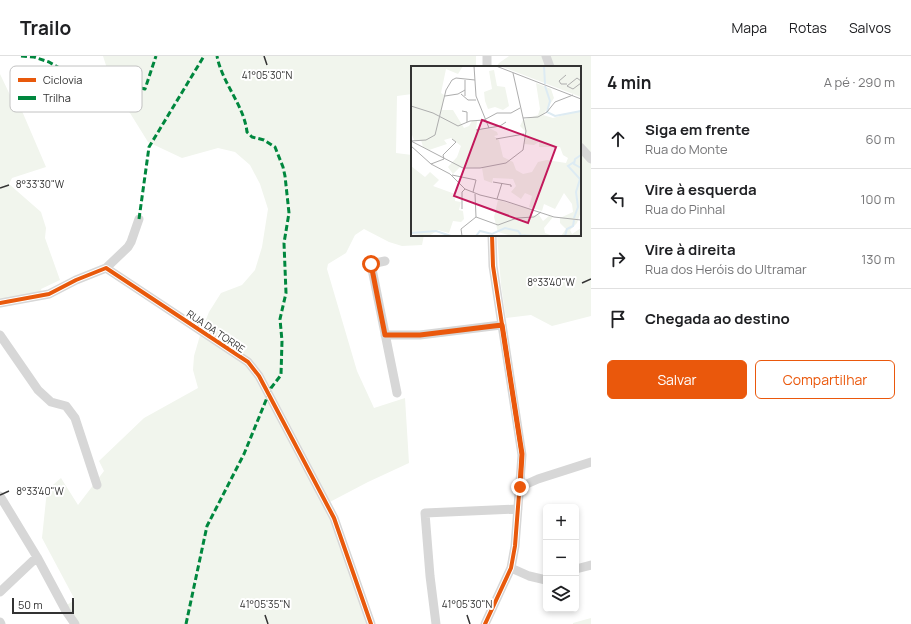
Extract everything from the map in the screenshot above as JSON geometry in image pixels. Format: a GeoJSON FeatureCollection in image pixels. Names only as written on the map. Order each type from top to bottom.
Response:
{"type":"FeatureCollection","features":[{"type":"Feature","properties":{"kind":"street"},"geometry":{"type":"LineString","coordinates":[[546,56],[550,66]]}},
{"type":"Feature","properties":{"kind":"street"},"geometry":{"type":"LineString","coordinates":[[581,148],[591,159]]}},
{"type":"Feature","properties":{"kind":"street"},"geometry":{"type":"LineString","coordinates":[[0,303],[49,294],[76,280],[106,268],[128,247],[138,219]]}},
{"type":"Feature","properties":{"kind":"street"},"geometry":{"type":"LineString","coordinates":[[485,624],[511,568],[515,546],[522,454],[493,266],[492,236]]}},
{"type":"Feature","properties":{"kind":"street"},"geometry":{"type":"LineString","coordinates":[[385,261],[371,264],[397,393]]}},
{"type":"Feature","properties":{"kind":"street","name":"RUA DA TORRE"},"geometry":{"type":"LineString","coordinates":[[106,268],[234,352],[248,362],[259,376],[334,518],[371,624]]}},
{"type":"Feature","properties":{"kind":"street"},"geometry":{"type":"LineString","coordinates":[[385,335],[420,335],[502,325]]}},
{"type":"Feature","properties":{"kind":"street"},"geometry":{"type":"LineString","coordinates":[[0,335],[38,390],[51,402],[66,406],[75,418],[97,485]]}},
{"type":"Feature","properties":{"kind":"street"},"geometry":{"type":"LineString","coordinates":[[520,487],[538,479],[591,462]]}},
{"type":"Feature","properties":{"kind":"street"},"geometry":{"type":"LineString","coordinates":[[0,496],[75,624]]}},
{"type":"Feature","properties":{"kind":"street"},"geometry":{"type":"LineString","coordinates":[[436,624],[430,576],[425,513],[518,508]]}},
{"type":"Feature","properties":{"kind":"street"},"geometry":{"type":"LineString","coordinates":[[0,592],[37,557]]}},
{"type":"Feature","properties":{"kind":"street"},"geometry":{"type":"LineString","coordinates":[[579,568],[591,564]]}},
{"type":"Feature","properties":{"kind":"street"},"geometry":{"type":"LineString","coordinates":[[511,568],[529,576],[543,579]]}},
{"type":"Feature","properties":{"kind":"shaded area"},"geometry":{"type":"Polygon","coordinates":[[[103,56],[476,56],[476,66],[411,66],[411,94],[397,96],[396,153],[411,155],[411,236],[424,236],[422,245],[402,246],[389,242],[364,229],[355,235],[346,253],[328,264],[327,269],[357,371],[374,408],[405,398],[409,463],[326,504],[370,624],[77,624],[65,606],[75,600],[42,538],[47,490],[61,478],[78,505],[104,471],[99,461],[144,418],[198,388],[193,370],[194,356],[201,332],[209,312],[221,293],[242,285],[255,270],[262,247],[268,209],[260,184],[250,165],[235,152],[218,148],[182,158],[148,142],[129,112],[142,112],[142,66],[106,66],[103,56]]]}},
{"type":"Feature","properties":{"kind":"shaded area"},"geometry":{"type":"Polygon","coordinates":[[[509,56],[591,56],[591,316],[552,326],[531,315],[506,318],[501,285],[497,236],[581,236],[581,66],[497,66],[509,56]]]}},
{"type":"Feature","properties":{"kind":"shaded area"},"geometry":{"type":"Polygon","coordinates":[[[0,74],[10,95],[10,112],[22,112],[46,167],[12,178],[9,184],[41,212],[46,228],[45,238],[60,280],[41,289],[42,292],[0,299],[0,74]]]}},
{"type":"Feature","properties":{"kind":"shaded area"},"geometry":{"type":"Polygon","coordinates":[[[591,618],[591,624],[573,624],[573,623],[591,618]]]}},
{"type":"Feature","properties":{"kind":"marked path"},"geometry":{"type":"LineString","coordinates":[[21,56],[34,57],[56,66]]}},
{"type":"Feature","properties":{"kind":"marked path"},"geometry":{"type":"LineString","coordinates":[[142,88],[145,89],[156,56]]}},
{"type":"Feature","properties":{"kind":"marked path"},"geometry":{"type":"LineString","coordinates":[[139,219],[149,147],[204,56]]}},
{"type":"Feature","properties":{"kind":"marked path"},"geometry":{"type":"LineString","coordinates":[[186,624],[207,526],[244,454],[271,388],[281,375],[282,341],[280,319],[286,293],[284,243],[289,213],[283,167],[275,147],[264,140],[252,137],[247,132],[242,113],[223,75],[217,56]]}},
{"type":"Feature","properties":{"kind":"cycle path"},"geometry":{"type":"LineString","coordinates":[[485,624],[511,568],[515,546],[522,455],[493,266],[492,236]]}},
{"type":"Feature","properties":{"kind":"cycle path"},"geometry":{"type":"LineString","coordinates":[[0,303],[49,294],[76,280],[106,268],[248,362],[259,376],[334,518],[371,624]]}},
{"type":"Feature","properties":{"kind":"route"},"geometry":{"type":"LineString","coordinates":[[371,264],[385,335],[420,335],[502,325],[522,454],[520,487]]}}]}
